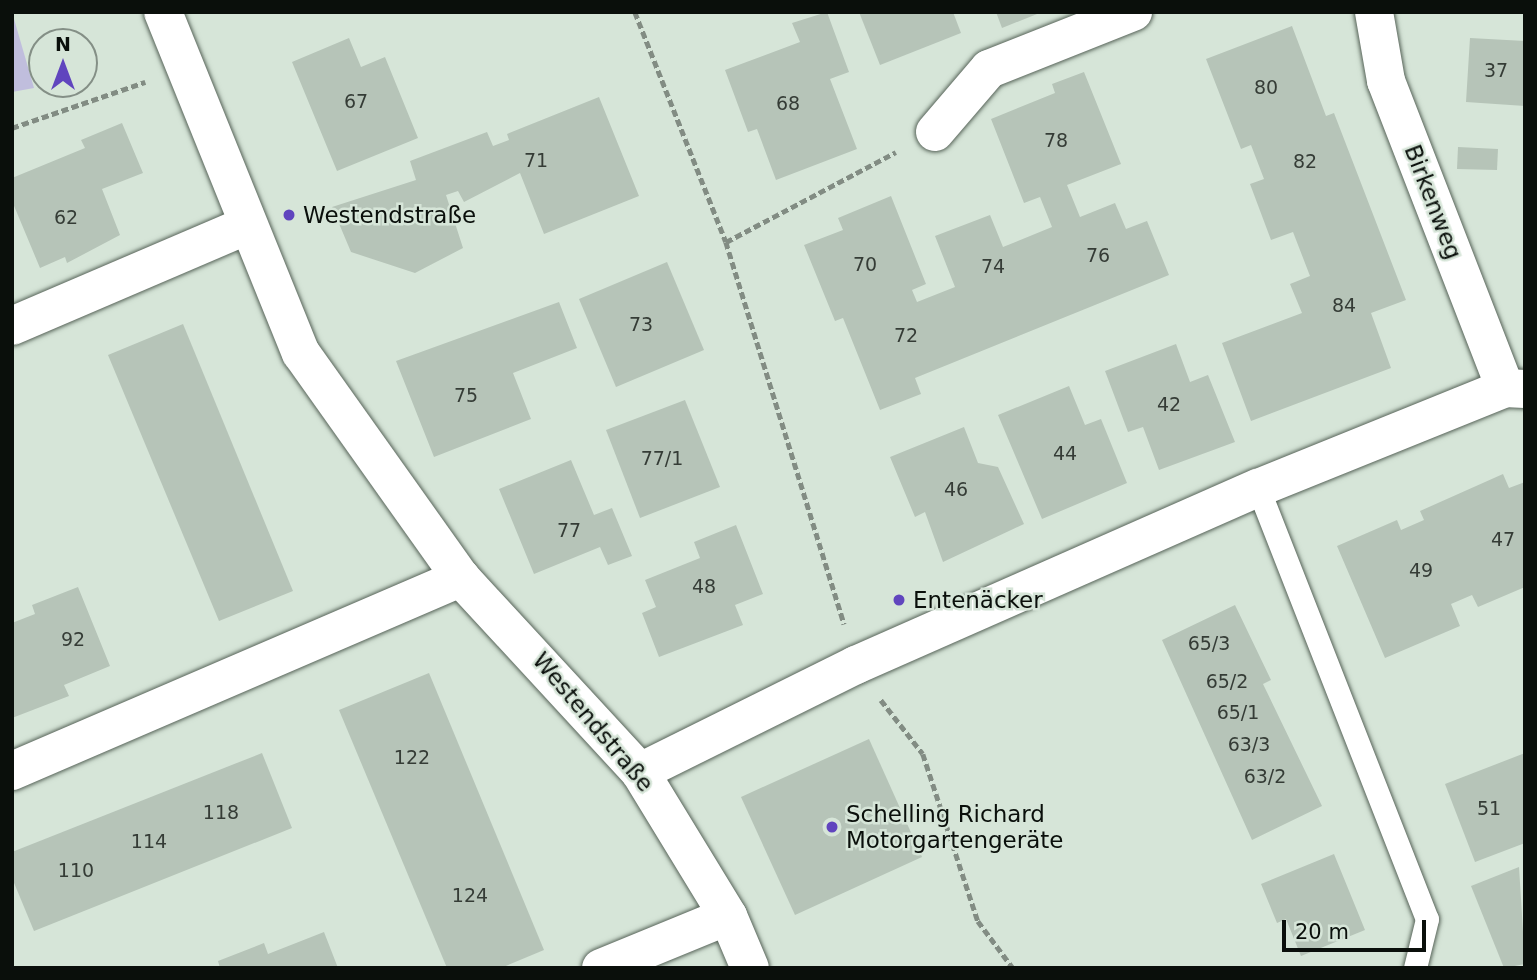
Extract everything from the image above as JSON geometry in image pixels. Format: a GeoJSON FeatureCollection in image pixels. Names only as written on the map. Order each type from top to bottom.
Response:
{"type":"FeatureCollection","features":[{"type":"Feature","properties":{"kind":"street","name":"Westendstraße"},"geometry":{"type":"LineString","coordinates":[[163,12],[245,226],[301,354],[461,578],[640,772],[729,916],[750,968]]}},
{"type":"Feature","properties":{"kind":"street"},"geometry":{"type":"LineString","coordinates":[[935,132],[989,69],[1132,12]]}},
{"type":"Feature","properties":{"kind":"street","name":"Birkenweg"},"geometry":{"type":"LineString","coordinates":[[1374,12],[1386,81],[1515,388]]}},
{"type":"Feature","properties":{"kind":"street"},"geometry":{"type":"LineString","coordinates":[[12,326],[245,226]]}},
{"type":"Feature","properties":{"kind":"street"},"geometry":{"type":"LineString","coordinates":[[640,772],[856,665],[1258,488],[1515,388]]}},
{"type":"Feature","properties":{"kind":"street"},"geometry":{"type":"LineString","coordinates":[[12,771],[461,578]]}},
{"type":"Feature","properties":{"kind":"street"},"geometry":{"type":"LineString","coordinates":[[601,968],[729,916]]}},
{"type":"Feature","properties":{"kind":"lane"},"geometry":{"type":"LineString","coordinates":[[1258,488],[1427,919],[1415,968]]}},
{"type":"Feature","properties":{"kind":"path"},"geometry":{"type":"LineString","coordinates":[[635,12],[726,242],[856,665],[923,754],[978,921],[1013,968]]}},
{"type":"Feature","properties":{"kind":"path"},"geometry":{"type":"LineString","coordinates":[[12,128],[183,69]]}},
{"type":"Feature","properties":{"kind":"path"},"geometry":{"type":"LineString","coordinates":[[726,242],[935,132]]}},
{"type":"Feature","properties":{"kind":"shaded area"},"geometry":{"type":"Polygon","coordinates":[[[12,12],[28,67],[28,89],[12,92],[12,12]]]}},
{"type":"Feature","properties":{"kind":"building"},"geometry":{"type":"Polygon","coordinates":[[[827,12],[849,72],[830,79],[857,149],[776,180],[757,129],[748,132],[725,70],[800,42],[792,23],[827,12]]]}},
{"type":"Feature","properties":{"kind":"building"},"geometry":{"type":"Polygon","coordinates":[[[859,12],[953,12],[961,33],[880,65],[859,12]]]}},
{"type":"Feature","properties":{"kind":"building"},"geometry":{"type":"Polygon","coordinates":[[[996,12],[1042,12],[1002,28],[996,12]]]}},
{"type":"Feature","properties":{"kind":"building"},"geometry":{"type":"Polygon","coordinates":[[[1292,26],[1326,116],[1334,113],[1406,300],[1371,313],[1391,368],[1251,421],[1222,343],[1302,313],[1290,284],[1310,276],[1293,232],[1271,240],[1250,184],[1264,179],[1251,145],[1241,149],[1206,59],[1292,26]]]}},
{"type":"Feature","properties":{"kind":"building"},"geometry":{"type":"Polygon","coordinates":[[[349,38],[361,67],[385,57],[418,138],[337,171],[292,62],[349,38]]]}},
{"type":"Feature","properties":{"kind":"building"},"geometry":{"type":"Polygon","coordinates":[[[1470,38],[1525,41],[1525,106],[1466,102],[1470,38]]]}},
{"type":"Feature","properties":{"kind":"building"},"geometry":{"type":"Polygon","coordinates":[[[1084,72],[1121,164],[1067,185],[1080,217],[1115,203],[1126,229],[1147,221],[1169,275],[915,378],[921,394],[880,410],[843,318],[835,321],[804,245],[843,230],[838,218],[891,196],[926,284],[912,290],[917,302],[955,287],[935,236],[990,215],[1003,247],[1052,227],[1040,197],[1024,203],[991,119],[1055,93],[1052,84],[1084,72]]]}},
{"type":"Feature","properties":{"kind":"building"},"geometry":{"type":"Polygon","coordinates":[[[599,97],[639,196],[544,234],[520,173],[464,202],[458,191],[446,195],[463,248],[415,273],[351,252],[332,207],[416,180],[410,161],[487,132],[493,146],[509,140],[507,134],[599,97]]]}},
{"type":"Feature","properties":{"kind":"building"},"geometry":{"type":"Polygon","coordinates":[[[122,123],[143,173],[102,189],[120,235],[67,263],[65,257],[40,268],[12,201],[12,178],[85,148],[81,140],[122,123]]]}},
{"type":"Feature","properties":{"kind":"building"},"geometry":{"type":"Polygon","coordinates":[[[1458,147],[1498,149],[1497,170],[1457,169],[1458,147]]]}},
{"type":"Feature","properties":{"kind":"building"},"geometry":{"type":"Polygon","coordinates":[[[667,262],[704,350],[616,387],[579,299],[667,262]]]}},
{"type":"Feature","properties":{"kind":"building"},"geometry":{"type":"Polygon","coordinates":[[[559,302],[577,348],[513,373],[531,419],[434,457],[396,361],[559,302]]]}},
{"type":"Feature","properties":{"kind":"building"},"geometry":{"type":"Polygon","coordinates":[[[183,324],[293,591],[219,621],[108,355],[183,324]]]}},
{"type":"Feature","properties":{"kind":"building"},"geometry":{"type":"Polygon","coordinates":[[[1176,344],[1190,382],[1208,375],[1235,442],[1159,470],[1143,427],[1128,432],[1105,371],[1176,344]]]}},
{"type":"Feature","properties":{"kind":"building"},"geometry":{"type":"Polygon","coordinates":[[[1069,386],[1085,425],[1101,419],[1127,483],[1042,519],[998,415],[1069,386]]]}},
{"type":"Feature","properties":{"kind":"building"},"geometry":{"type":"Polygon","coordinates":[[[685,400],[720,487],[640,518],[606,430],[685,400]]]}},
{"type":"Feature","properties":{"kind":"building"},"geometry":{"type":"Polygon","coordinates":[[[964,427],[978,463],[998,467],[1024,524],[943,562],[925,512],[915,517],[890,457],[964,427]]]}},
{"type":"Feature","properties":{"kind":"building"},"geometry":{"type":"Polygon","coordinates":[[[571,460],[594,515],[612,508],[632,556],[608,565],[600,547],[534,574],[499,489],[571,460]]]}},
{"type":"Feature","properties":{"kind":"building"},"geometry":{"type":"Polygon","coordinates":[[[1503,474],[1509,488],[1525,482],[1525,587],[1478,607],[1472,595],[1451,604],[1460,626],[1385,658],[1337,546],[1397,520],[1401,530],[1424,520],[1420,511],[1503,474]]]}},
{"type":"Feature","properties":{"kind":"building"},"geometry":{"type":"Polygon","coordinates":[[[736,525],[763,594],[735,605],[743,625],[659,657],[642,613],[656,607],[645,580],[700,558],[694,542],[736,525]]]}},
{"type":"Feature","properties":{"kind":"building"},"geometry":{"type":"Polygon","coordinates":[[[78,587],[110,666],[64,685],[69,696],[12,718],[12,623],[35,614],[32,605],[78,587]]]}},
{"type":"Feature","properties":{"kind":"building"},"geometry":{"type":"Polygon","coordinates":[[[1235,605],[1271,680],[1263,684],[1322,806],[1252,840],[1162,640],[1235,605]]]}},
{"type":"Feature","properties":{"kind":"building"},"geometry":{"type":"Polygon","coordinates":[[[429,673],[544,950],[501,968],[447,968],[339,710],[429,673]]]}},
{"type":"Feature","properties":{"kind":"building","name":"Schelling Richard Motorgartengeräte"},"geometry":{"type":"Polygon","coordinates":[[[869,739],[922,857],[795,915],[741,797],[869,739]]]}},
{"type":"Feature","properties":{"kind":"building"},"geometry":{"type":"Polygon","coordinates":[[[262,753],[292,828],[34,931],[12,878],[12,852],[262,753]]]}},
{"type":"Feature","properties":{"kind":"building"},"geometry":{"type":"Polygon","coordinates":[[[1525,753],[1525,843],[1475,862],[1445,784],[1525,753]]]}},
{"type":"Feature","properties":{"kind":"building"},"geometry":{"type":"Polygon","coordinates":[[[1334,854],[1365,930],[1301,956],[1286,919],[1277,923],[1261,884],[1334,854]]]}},
{"type":"Feature","properties":{"kind":"building"},"geometry":{"type":"Polygon","coordinates":[[[1519,867],[1525,964],[1504,968],[1471,886],[1519,867]]]}},
{"type":"Feature","properties":{"kind":"building"},"geometry":{"type":"Polygon","coordinates":[[[324,932],[338,968],[220,968],[218,961],[264,943],[268,954],[324,932]]]}},
{"type":"Feature","properties":{"kind":"place","name":"Westendstraße"},"geometry":{"type":"Point","coordinates":[289,215]}},
{"type":"Feature","properties":{"kind":"place","name":"Entenäcker"},"geometry":{"type":"Point","coordinates":[899,600]}},
{"type":"Feature","properties":{"kind":"place","name":"Schelling Richard Motorgartengeräte"},"geometry":{"type":"Point","coordinates":[832,827]}}]}
